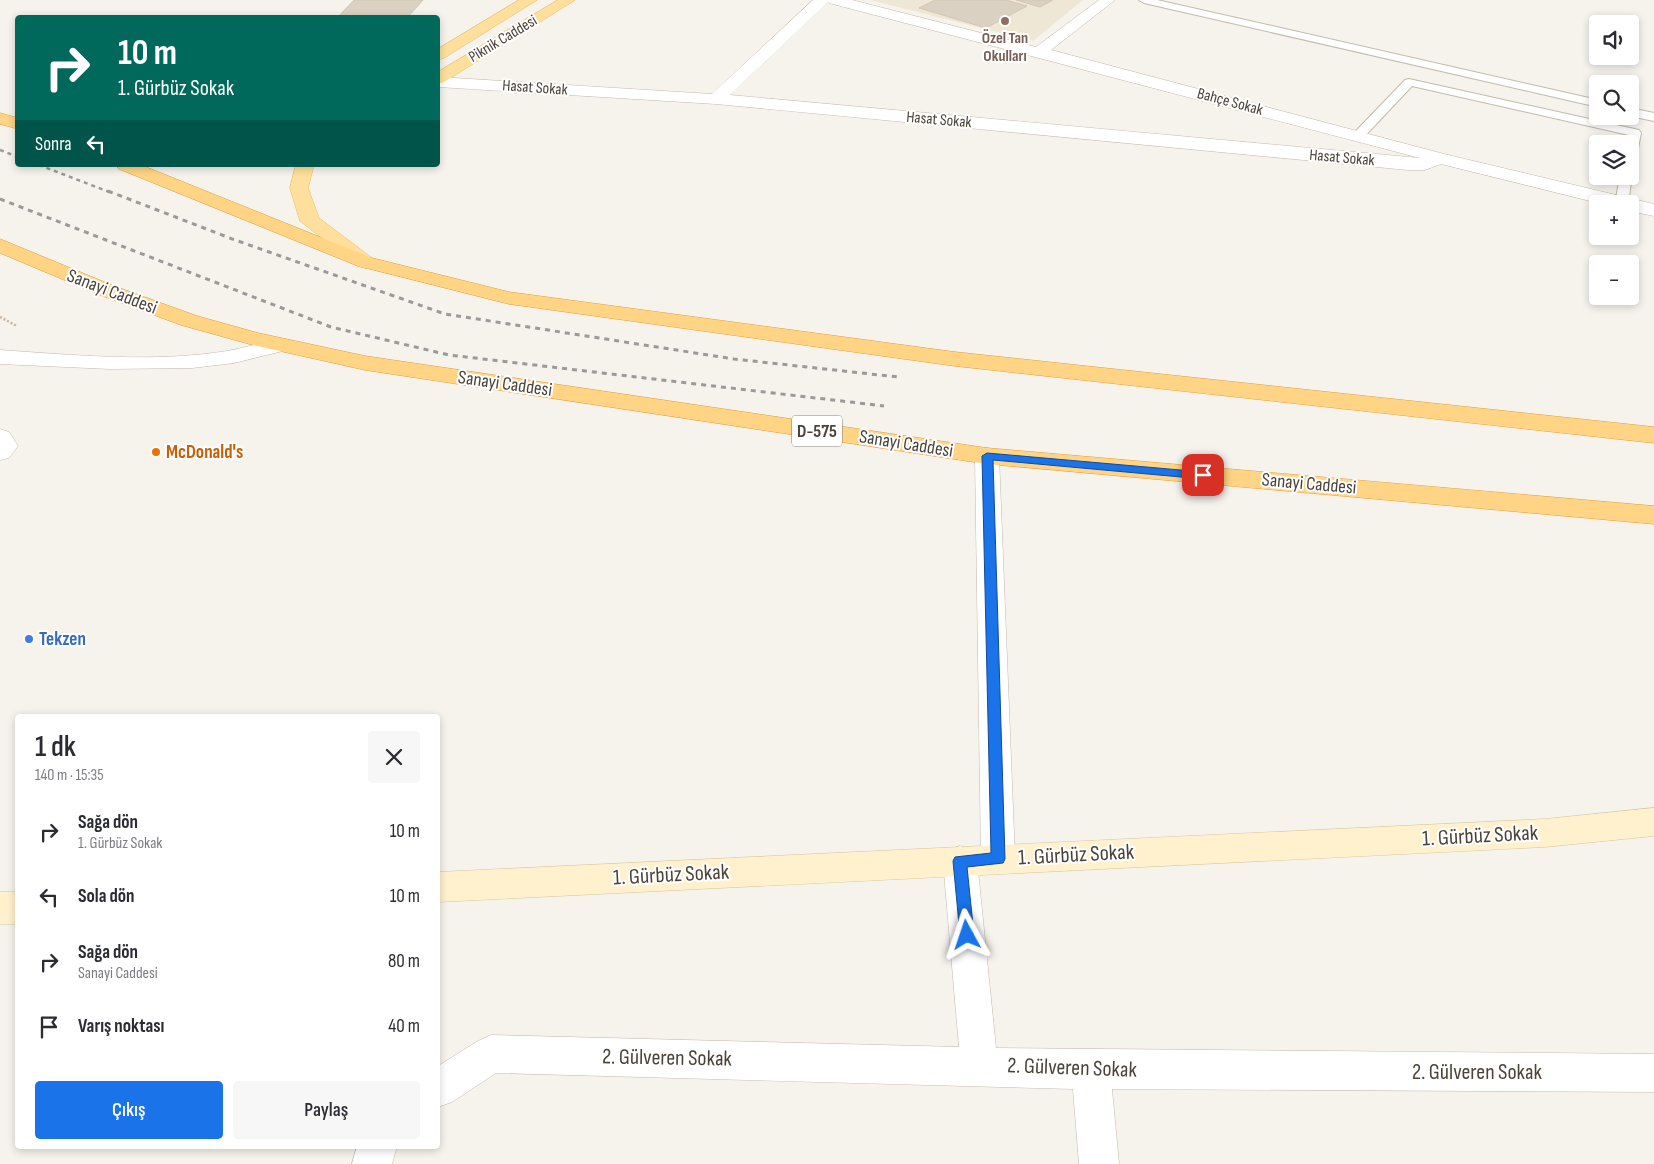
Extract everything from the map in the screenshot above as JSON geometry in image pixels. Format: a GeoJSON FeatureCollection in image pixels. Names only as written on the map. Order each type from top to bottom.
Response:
{"type":"FeatureCollection","features":[{"type":"Feature","properties":{"kind":"highway"},"geometry":{"type":"LineString","coordinates":[[0,118],[15,123]]}},
{"type":"Feature","properties":{"kind":"highway"},"geometry":{"type":"LineString","coordinates":[[130,167],[365,262],[508,298],[955,359],[1654,435]]}},
{"type":"Feature","properties":{"kind":"highway","name":"Sanayi Caddesi"},"geometry":{"type":"LineString","coordinates":[[0,245],[106,291],[218,329],[279,345],[365,363],[987,456],[1654,515]]}},
{"type":"Feature","properties":{"kind":"main road","name":"Piknik Caddesi"},"geometry":{"type":"LineString","coordinates":[[440,54],[530,0]]}},
{"type":"Feature","properties":{"kind":"main road","name":"Piknik Caddesi"},"geometry":{"type":"LineString","coordinates":[[440,79],[568,0]]}},
{"type":"Feature","properties":{"kind":"main road"},"geometry":{"type":"LineString","coordinates":[[304,167],[299,188],[310,221],[365,262]]}},
{"type":"Feature","properties":{"kind":"main road","name":"1. Gürbüz Sokak"},"geometry":{"type":"LineString","coordinates":[[440,887],[1545,833],[1654,822]]}},
{"type":"Feature","properties":{"kind":"main road"},"geometry":{"type":"LineString","coordinates":[[0,908],[15,908]]}},
{"type":"Feature","properties":{"kind":"street"},"geometry":{"type":"LineString","coordinates":[[716,99],[822,0]]}},
{"type":"Feature","properties":{"kind":"street","name":"Bahçe Sokak"},"geometry":{"type":"LineString","coordinates":[[834,0],[1439,158],[1589,195]]}},
{"type":"Feature","properties":{"kind":"street"},"geometry":{"type":"LineString","coordinates":[[1039,52],[1108,0]]}},
{"type":"Feature","properties":{"kind":"street","name":"Hasat Sokak"},"geometry":{"type":"LineString","coordinates":[[440,80],[716,99],[1408,164],[1425,164],[1439,158]]}},
{"type":"Feature","properties":{"kind":"street","name":"Bahçe Sokak"},"geometry":{"type":"LineString","coordinates":[[1639,207],[1654,210]]}},
{"type":"Feature","properties":{"kind":"street"},"geometry":{"type":"LineString","coordinates":[[0,357],[76,361],[221,359],[279,345]]}},
{"type":"Feature","properties":{"kind":"street"},"geometry":{"type":"LineString","coordinates":[[987,456],[998,859]]}},
{"type":"Feature","properties":{"kind":"street"},"geometry":{"type":"LineString","coordinates":[[960,861],[979,1065]]}},
{"type":"Feature","properties":{"kind":"street","name":"2. Gülveren Sokak"},"geometry":{"type":"LineString","coordinates":[[440,1087],[491,1054],[979,1065],[1091,1070],[1654,1073]]}},
{"type":"Feature","properties":{"kind":"street"},"geometry":{"type":"LineString","coordinates":[[1091,1070],[1099,1164]]}},
{"type":"Feature","properties":{"kind":"street"},"geometry":{"type":"LineString","coordinates":[[372,1164],[376,1149]]}},
{"type":"Feature","properties":{"kind":"lane"},"geometry":{"type":"LineString","coordinates":[[1144,0],[1589,102]]}},
{"type":"Feature","properties":{"kind":"lane"},"geometry":{"type":"LineString","coordinates":[[1358,136],[1409,82],[1635,133],[1635,135]]}},
{"type":"Feature","properties":{"kind":"lane"},"geometry":{"type":"LineString","coordinates":[[1639,114],[1654,118]]}},
{"type":"Feature","properties":{"kind":"path"},"geometry":{"type":"LineString","coordinates":[[0,321],[6,319]]}},
{"type":"Feature","properties":{"kind":"shaded area","name":"Özel Tan Okulları"},"geometry":{"type":"Polygon","coordinates":[[[870,0],[1083,0],[1033,41],[870,0]]]}},
{"type":"Feature","properties":{"kind":"building"},"geometry":{"type":"Polygon","coordinates":[[[354,0],[423,0],[410,15],[340,15],[354,0]]]}},
{"type":"Feature","properties":{"kind":"building","name":"Özel Tan Okulları"},"geometry":{"type":"Polygon","coordinates":[[[935,0],[1006,0],[1027,6],[986,28],[919,8],[935,0]]]}},
{"type":"Feature","properties":{"kind":"building","name":"Özel Tan Okulları"},"geometry":{"type":"Polygon","coordinates":[[[1016,0],[1053,0],[1040,7],[1016,0]]]}},
{"type":"Feature","properties":{"kind":"railway"},"geometry":{"type":"LineString","coordinates":[[0,150],[15,156]]}},
{"type":"Feature","properties":{"kind":"railway"},"geometry":{"type":"LineString","coordinates":[[44,167],[112,193]]}},
{"type":"Feature","properties":{"kind":"railway"},"geometry":{"type":"LineString","coordinates":[[108,191],[235,240],[445,314],[734,359],[898,377]]}},
{"type":"Feature","properties":{"kind":"railway"},"geometry":{"type":"LineString","coordinates":[[0,199],[331,327],[449,355],[884,406]]}},
{"type":"Feature","properties":{"kind":"place","name":"Özel Tan Okulları"},"geometry":{"type":"Point","coordinates":[1005,21]}},
{"type":"Feature","properties":{"kind":"place","name":"McDonald's"},"geometry":{"type":"Point","coordinates":[156,452]}},
{"type":"Feature","properties":{"kind":"place","name":"Tekzen"},"geometry":{"type":"Point","coordinates":[29,639]}},
{"type":"Feature","properties":{"kind":"route"},"geometry":{"type":"LineString","coordinates":[[967,935],[960,861],[998,859],[987,456],[1203,475]]}}]}
